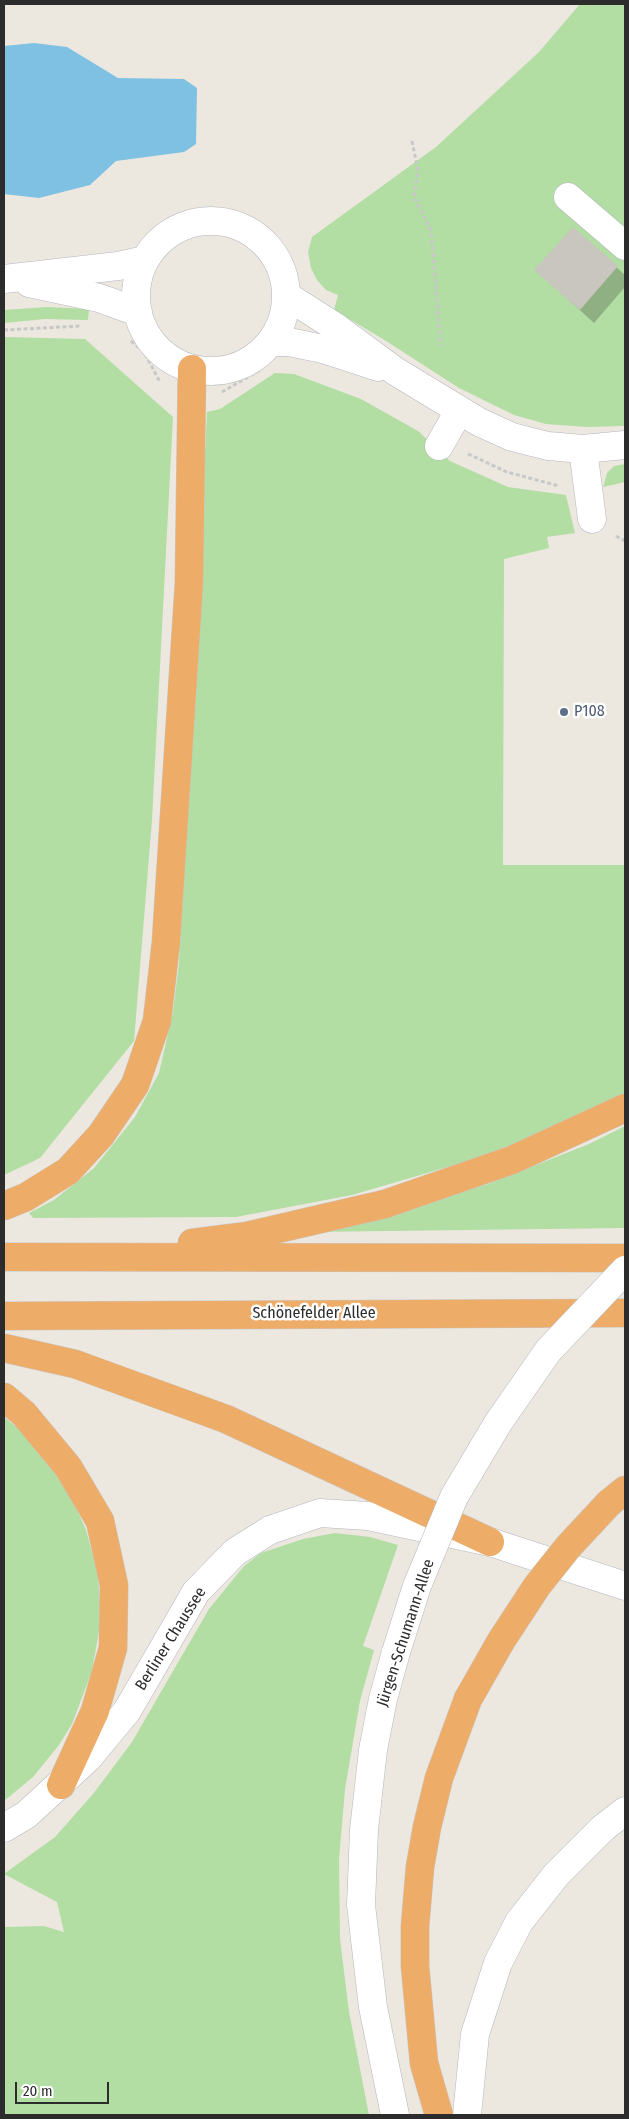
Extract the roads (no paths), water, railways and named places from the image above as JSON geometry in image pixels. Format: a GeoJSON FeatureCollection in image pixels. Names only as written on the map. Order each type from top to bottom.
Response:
{"type":"FeatureCollection","features":[{"type":"Feature","properties":{"kind":"highway"},"geometry":{"type":"LineString","coordinates":[[4,1206],[26,1197],[68,1171],[101,1134],[135,1085],[157,1021],[166,942],[189,584],[192,369]]}},
{"type":"Feature","properties":{"kind":"highway"},"geometry":{"type":"LineString","coordinates":[[89,1257],[247,1236],[385,1204],[512,1160],[625,1108]]}},
{"type":"Feature","properties":{"kind":"highway"},"geometry":{"type":"LineString","coordinates":[[4,1257],[625,1258]]}},
{"type":"Feature","properties":{"kind":"highway","name":"Schönefelder Allee"},"geometry":{"type":"LineString","coordinates":[[4,1316],[625,1313]]}},
{"type":"Feature","properties":{"kind":"highway"},"geometry":{"type":"LineString","coordinates":[[4,1348],[75,1364],[226,1419],[490,1542]]}},
{"type":"Feature","properties":{"kind":"highway"},"geometry":{"type":"LineString","coordinates":[[4,1398],[24,1414],[68,1467],[100,1521],[114,1586],[113,1648],[95,1712],[61,1785]]}},
{"type":"Feature","properties":{"kind":"highway"},"geometry":{"type":"LineString","coordinates":[[439,2115],[424,2063],[415,1966],[415,1926],[420,1867],[427,1826],[443,1769],[468,1699],[537,1586],[568,1547],[617,1496]]}},
{"type":"Feature","properties":{"kind":"street"},"geometry":{"type":"LineString","coordinates":[[568,197],[625,246]]}},
{"type":"Feature","properties":{"kind":"street"},"geometry":{"type":"LineString","coordinates":[[269,354],[280,329],[287,296],[286,279],[280,262],[270,248],[258,236],[243,227],[226,221],[208,220],[191,223],[175,230],[161,240],[145,260],[137,285],[138,312],[146,334],[156,347],[169,358],[192,369],[216,372],[232,369],[254,358],[269,354],[289,342],[323,349],[355,361],[394,370]]}},
{"type":"Feature","properties":{"kind":"street"},"geometry":{"type":"LineString","coordinates":[[7,279],[118,266],[145,260]]}},
{"type":"Feature","properties":{"kind":"street"},"geometry":{"type":"LineString","coordinates":[[7,279],[100,298],[138,312]]}},
{"type":"Feature","properties":{"kind":"street"},"geometry":{"type":"LineString","coordinates":[[287,296],[334,326],[394,370],[459,411],[512,437],[548,446],[583,449],[625,445]]}},
{"type":"Feature","properties":{"kind":"street"},"geometry":{"type":"LineString","coordinates":[[441,442],[459,411]]}},
{"type":"Feature","properties":{"kind":"street"},"geometry":{"type":"LineString","coordinates":[[583,449],[590,506]]}},
{"type":"Feature","properties":{"kind":"street","name":"Jürgen-Schumann-Allee"},"geometry":{"type":"LineString","coordinates":[[395,2115],[373,2007],[361,1905],[364,1830],[373,1750],[383,1698],[417,1586],[454,1496],[498,1422],[548,1351],[625,1270]]}},
{"type":"Feature","properties":{"kind":"street","name":"Berliner Chaussee"},"geometry":{"type":"LineString","coordinates":[[4,1828],[26,1816],[88,1758],[127,1711],[196,1592],[235,1552],[270,1530],[320,1513],[368,1516],[490,1542],[625,1586]]}},
{"type":"Feature","properties":{"kind":"street"},"geometry":{"type":"LineString","coordinates":[[467,2115],[474,2034],[498,1963],[515,1930],[556,1876],[603,1828],[625,1811]]}},
{"type":"Feature","properties":{"kind":"water"},"geometry":{"type":"Polygon","coordinates":[[[34,43],[67,47],[118,78],[184,79],[197,88],[196,144],[184,152],[116,161],[90,185],[39,198],[4,194],[4,46],[34,43]]]}},
{"type":"Feature","properties":{"kind":"place","name":"P108"},"geometry":{"type":"Point","coordinates":[564,712]}}]}
